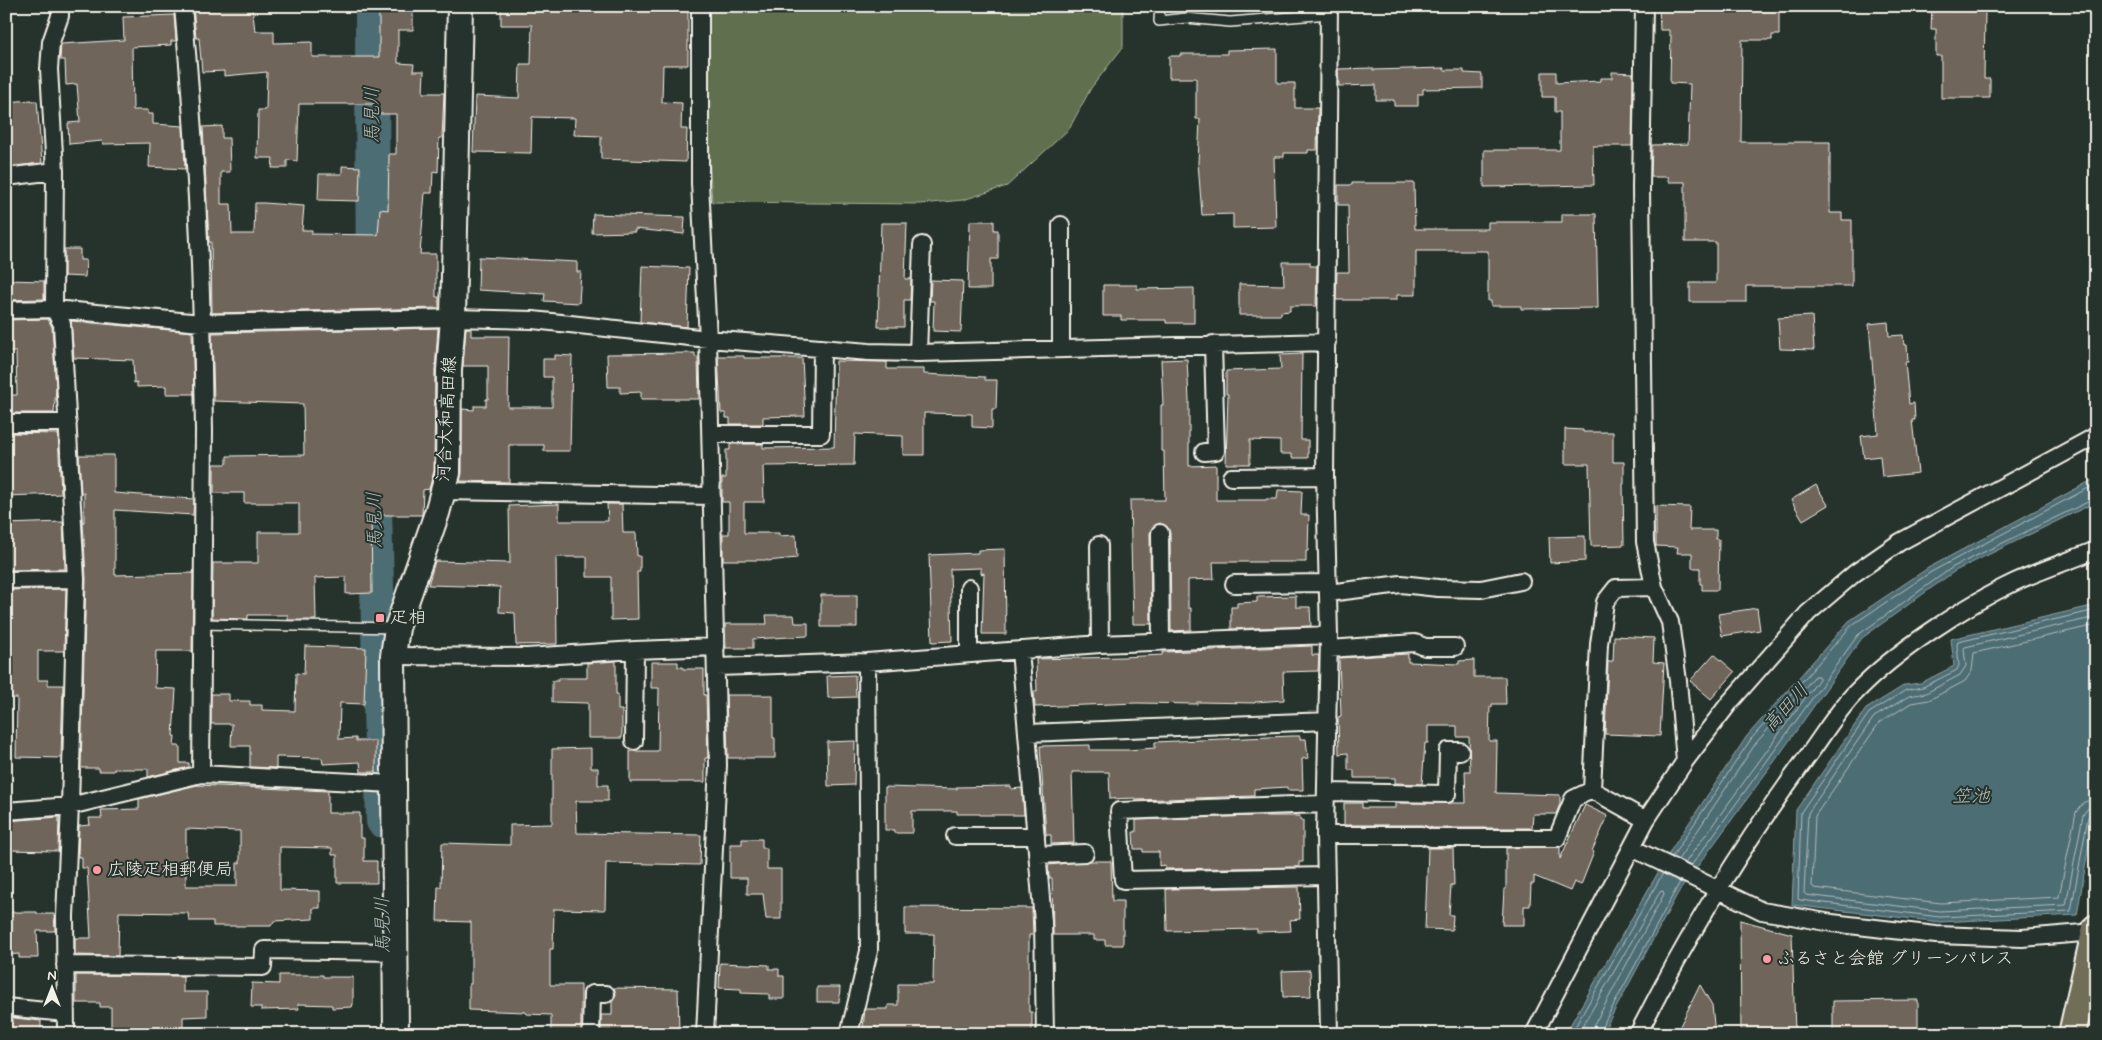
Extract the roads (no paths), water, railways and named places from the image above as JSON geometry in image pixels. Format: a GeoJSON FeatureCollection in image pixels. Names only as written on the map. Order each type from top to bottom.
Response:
{"type":"FeatureCollection","features":[{"type":"Feature","properties":{"kind":"main road","name":"河合大和高田線"},"geometry":{"type":"LineString","coordinates":[[396,1034],[386,952],[384,783],[393,656],[391,628],[437,513],[448,473],[449,370],[460,6]]}},
{"type":"Feature","properties":{"kind":"main road"},"geometry":{"type":"LineString","coordinates":[[2072,1034],[2095,930]]}},
{"type":"Feature","properties":{"kind":"street"},"geometry":{"type":"LineString","coordinates":[[60,6],[60,16],[51,42],[49,69],[55,171],[54,309],[62,324],[76,579],[65,965],[66,1034]]}},
{"type":"Feature","properties":{"kind":"street"},"geometry":{"type":"LineString","coordinates":[[183,6],[192,94],[204,430],[201,774]]}},
{"type":"Feature","properties":{"kind":"street"},"geometry":{"type":"LineString","coordinates":[[700,6],[700,183],[711,434],[718,765],[705,1034]]}},
{"type":"Feature","properties":{"kind":"street"},"geometry":{"type":"LineString","coordinates":[[1644,6],[1642,197],[1645,542],[1654,587],[1670,622],[1678,681],[1685,761]]}},
{"type":"Feature","properties":{"kind":"street"},"geometry":{"type":"LineString","coordinates":[[1329,10],[1325,476],[1329,642],[1325,835],[1329,1034]]}},
{"type":"Feature","properties":{"kind":"street"},"geometry":{"type":"LineString","coordinates":[[6,177],[55,171]]}},
{"type":"Feature","properties":{"kind":"street"},"geometry":{"type":"LineString","coordinates":[[1061,225],[1062,349]]}},
{"type":"Feature","properties":{"kind":"street"},"geometry":{"type":"LineString","coordinates":[[918,353],[922,245]]}},
{"type":"Feature","properties":{"kind":"street"},"geometry":{"type":"LineString","coordinates":[[6,310],[54,309],[201,323],[452,318],[533,320],[708,339],[918,353],[1327,342]]}},
{"type":"Feature","properties":{"kind":"street"},"geometry":{"type":"LineString","coordinates":[[1204,452],[1216,451],[1213,344]]}},
{"type":"Feature","properties":{"kind":"street"},"geometry":{"type":"LineString","coordinates":[[711,434],[821,434],[822,348]]}},
{"type":"Feature","properties":{"kind":"street"},"geometry":{"type":"LineString","coordinates":[[6,423],[68,423]]}},
{"type":"Feature","properties":{"kind":"street"},"geometry":{"type":"LineString","coordinates":[[1534,1034],[1646,820],[1685,761],[1730,702],[1808,613],[1855,573],[1900,542],[2096,436]]}},
{"type":"Feature","properties":{"kind":"street"},"geometry":{"type":"LineString","coordinates":[[1231,477],[1325,476]]}},
{"type":"Feature","properties":{"kind":"street"},"geometry":{"type":"LineString","coordinates":[[443,491],[712,496]]}},
{"type":"Feature","properties":{"kind":"street"},"geometry":{"type":"LineString","coordinates":[[1160,533],[1161,642]]}},
{"type":"Feature","properties":{"kind":"street"},"geometry":{"type":"LineString","coordinates":[[1099,545],[1100,644]]}},
{"type":"Feature","properties":{"kind":"street"},"geometry":{"type":"LineString","coordinates":[[1638,1034],[1715,888],[1781,792],[1856,691],[1898,656],[1956,615],[2014,583],[2096,550]]}},
{"type":"Feature","properties":{"kind":"street"},"geometry":{"type":"LineString","coordinates":[[6,580],[76,579]]}},
{"type":"Feature","properties":{"kind":"street"},"geometry":{"type":"LineString","coordinates":[[1234,584],[1328,588],[1401,584],[1438,588],[1481,589],[1521,581]]}},
{"type":"Feature","properties":{"kind":"street"},"geometry":{"type":"LineString","coordinates":[[1592,790],[1599,644],[1605,602],[1616,588],[1654,587]]}},
{"type":"Feature","properties":{"kind":"street"},"geometry":{"type":"LineString","coordinates":[[969,588],[969,654]]}},
{"type":"Feature","properties":{"kind":"street"},"geometry":{"type":"LineString","coordinates":[[717,667],[867,662],[1100,644],[1161,642],[1414,643],[1425,647],[1455,647]]}},
{"type":"Feature","properties":{"kind":"street"},"geometry":{"type":"LineString","coordinates":[[393,656],[527,657],[716,647]]}},
{"type":"Feature","properties":{"kind":"street"},"geometry":{"type":"LineString","coordinates":[[634,741],[635,650]]}},
{"type":"Feature","properties":{"kind":"street"},"geometry":{"type":"LineString","coordinates":[[1020,650],[1043,922],[1045,1034]]}},
{"type":"Feature","properties":{"kind":"street"},"geometry":{"type":"LineString","coordinates":[[849,1034],[869,951],[867,662]]}},
{"type":"Feature","properties":{"kind":"street"},"geometry":{"type":"LineString","coordinates":[[1028,733],[1328,721]]}},
{"type":"Feature","properties":{"kind":"street"},"geometry":{"type":"LineString","coordinates":[[1326,876],[1123,880],[1119,811],[1326,798],[1447,794],[1448,751],[1460,751]]}},
{"type":"Feature","properties":{"kind":"street"},"geometry":{"type":"LineString","coordinates":[[6,811],[70,806],[201,774],[384,783]]}},
{"type":"Feature","properties":{"kind":"street"},"geometry":{"type":"LineString","coordinates":[[1592,790],[1646,820]]}},
{"type":"Feature","properties":{"kind":"street"},"geometry":{"type":"LineString","coordinates":[[1325,835],[1422,835],[1431,838],[1556,838],[1573,799],[1592,790]]}},
{"type":"Feature","properties":{"kind":"street"},"geometry":{"type":"LineString","coordinates":[[955,836],[1036,836]]}},
{"type":"Feature","properties":{"kind":"street"},"geometry":{"type":"LineString","coordinates":[[1632,848],[1652,856],[1762,911],[1832,923],[1936,935],[2022,938],[2095,930]]}},
{"type":"Feature","properties":{"kind":"street"},"geometry":{"type":"LineString","coordinates":[[1038,855],[1085,853]]}},
{"type":"Feature","properties":{"kind":"street"},"geometry":{"type":"LineString","coordinates":[[65,965],[263,967],[264,950],[386,952]]}},
{"type":"Feature","properties":{"kind":"street"},"geometry":{"type":"LineString","coordinates":[[591,1034],[592,994],[606,994]]}},
{"type":"Feature","properties":{"kind":"street"},"geometry":{"type":"LineString","coordinates":[[6,1007],[66,1013]]}},
{"type":"Feature","properties":{"kind":"lane"},"geometry":{"type":"LineString","coordinates":[[1160,6],[1159,21],[1186,18],[1230,22],[1329,10]]}},
{"type":"Feature","properties":{"kind":"lane"},"geometry":{"type":"LineString","coordinates":[[201,624],[391,628]]}},
{"type":"Feature","properties":{"kind":"water","name":"高田川"},"geometry":{"type":"Polygon","coordinates":[[[2096,478],[2096,502],[1955,571],[1862,638],[1678,893],[1602,1034],[1565,1034],[1671,850],[1747,736],[1849,621],[1928,568],[2096,478]]]}},
{"type":"Feature","properties":{"kind":"water","name":"笠池"},"geometry":{"type":"Polygon","coordinates":[[[2096,605],[2096,804],[2077,915],[1940,922],[1792,905],[1796,810],[1866,709],[1905,685],[1921,683],[1954,666],[1951,639],[2096,605]]]}},
{"type":"Feature","properties":{"kind":"waterway","name":"馬見川"},"geometry":{"type":"LineString","coordinates":[[372,6],[373,376]]}},
{"type":"Feature","properties":{"kind":"waterway","name":"馬見川"},"geometry":{"type":"LineString","coordinates":[[374,469],[383,821]]}},
{"type":"Feature","properties":{"kind":"place","name":"疋相"},"geometry":{"type":"Point","coordinates":[380,618]}},
{"type":"Feature","properties":{"kind":"place","name":"広陵疋相郵便局"},"geometry":{"type":"Point","coordinates":[97,870]}},
{"type":"Feature","properties":{"kind":"place","name":"ふるさと会館 グリーンパレス"},"geometry":{"type":"Point","coordinates":[1767,959]}}]}
